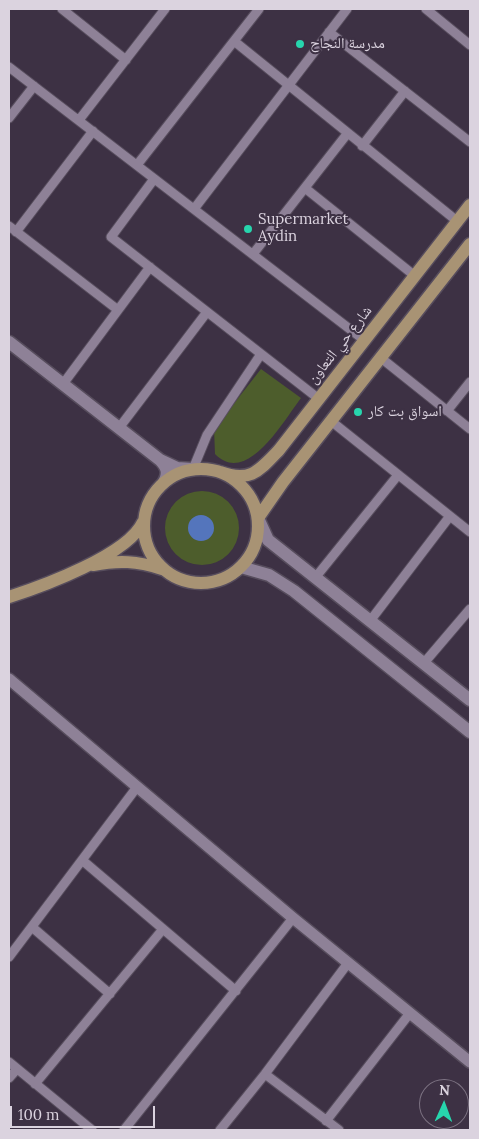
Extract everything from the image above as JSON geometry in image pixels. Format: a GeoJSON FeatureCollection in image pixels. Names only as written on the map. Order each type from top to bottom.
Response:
{"type":"FeatureCollection","features":[{"type":"Feature","properties":{"kind":"main road","name":"شارع حي التعاون"},"geometry":{"type":"LineString","coordinates":[[220,472],[242,477],[261,468],[279,450],[470,205]]}},
{"type":"Feature","properties":{"kind":"main road"},"geometry":{"type":"LineString","coordinates":[[9,597],[88,566],[124,560],[144,563],[164,570],[183,580],[204,583],[217,581],[241,567],[254,550],[257,540],[258,518],[280,486],[470,244]]}},
{"type":"Feature","properties":{"kind":"main road"},"geometry":{"type":"LineString","coordinates":[[9,342],[160,460],[177,468],[207,469],[220,472],[232,478],[249,495],[268,540],[470,700]]}},
{"type":"Feature","properties":{"kind":"main road"},"geometry":{"type":"LineString","coordinates":[[160,460],[166,468],[167,475],[148,503],[144,522],[148,549],[164,570]]}},
{"type":"Feature","properties":{"kind":"main road"},"geometry":{"type":"LineString","coordinates":[[164,482],[174,475],[193,469]]}},
{"type":"Feature","properties":{"kind":"main road"},"geometry":{"type":"LineString","coordinates":[[88,566],[130,538],[144,522]]}},
{"type":"Feature","properties":{"kind":"main road"},"geometry":{"type":"LineString","coordinates":[[241,567],[269,575],[294,591],[470,732]]}},
{"type":"Feature","properties":{"kind":"street"},"geometry":{"type":"LineString","coordinates":[[62,9],[126,60]]}},
{"type":"Feature","properties":{"kind":"street"},"geometry":{"type":"LineString","coordinates":[[79,120],[165,9]]}},
{"type":"Feature","properties":{"kind":"street"},"geometry":{"type":"LineString","coordinates":[[137,165],[259,9]]}},
{"type":"Feature","properties":{"kind":"street"},"geometry":{"type":"LineString","coordinates":[[194,209],[347,9]]}},
{"type":"Feature","properties":{"kind":"street"},"geometry":{"type":"LineString","coordinates":[[426,9],[439,13],[470,45]]}},
{"type":"Feature","properties":{"kind":"street"},"geometry":{"type":"LineString","coordinates":[[329,32],[470,142]]}},
{"type":"Feature","properties":{"kind":"street"},"geometry":{"type":"LineString","coordinates":[[234,41],[347,134],[458,221]]}},
{"type":"Feature","properties":{"kind":"street"},"geometry":{"type":"LineString","coordinates":[[9,67],[364,340]]}},
{"type":"Feature","properties":{"kind":"street"},"geometry":{"type":"LineString","coordinates":[[9,118],[34,86]]}},
{"type":"Feature","properties":{"kind":"street"},"geometry":{"type":"LineString","coordinates":[[362,146],[405,91]]}},
{"type":"Feature","properties":{"kind":"street"},"geometry":{"type":"LineString","coordinates":[[93,131],[12,229],[118,310]]}},
{"type":"Feature","properties":{"kind":"street"},"geometry":{"type":"LineString","coordinates":[[253,254],[347,134]]}},
{"type":"Feature","properties":{"kind":"street"},"geometry":{"type":"LineString","coordinates":[[154,179],[110,237],[319,399]]}},
{"type":"Feature","properties":{"kind":"street"},"geometry":{"type":"LineString","coordinates":[[305,188],[415,276]]}},
{"type":"Feature","properties":{"kind":"street"},"geometry":{"type":"LineString","coordinates":[[63,384],[150,267]]}},
{"type":"Feature","properties":{"kind":"street"},"geometry":{"type":"LineString","coordinates":[[119,428],[207,312]]}},
{"type":"Feature","properties":{"kind":"street"},"geometry":{"type":"LineString","coordinates":[[193,469],[207,435],[261,354]]}},
{"type":"Feature","properties":{"kind":"street"},"geometry":{"type":"LineString","coordinates":[[381,358],[470,429]]}},
{"type":"Feature","properties":{"kind":"street"},"geometry":{"type":"LineString","coordinates":[[447,411],[470,382]]}},
{"type":"Feature","properties":{"kind":"street"},"geometry":{"type":"LineString","coordinates":[[331,421],[470,532]]}},
{"type":"Feature","properties":{"kind":"street"},"geometry":{"type":"LineString","coordinates":[[315,578],[398,475]]}},
{"type":"Feature","properties":{"kind":"street"},"geometry":{"type":"LineString","coordinates":[[370,621],[450,516]]}},
{"type":"Feature","properties":{"kind":"street"},"geometry":{"type":"LineString","coordinates":[[424,663],[470,609]]}},
{"type":"Feature","properties":{"kind":"street"},"geometry":{"type":"LineString","coordinates":[[9,679],[293,918],[470,1062]]}},
{"type":"Feature","properties":{"kind":"street"},"geometry":{"type":"LineString","coordinates":[[9,958],[138,787]]}},
{"type":"Feature","properties":{"kind":"street"},"geometry":{"type":"LineString","coordinates":[[82,860],[236,991]]}},
{"type":"Feature","properties":{"kind":"street"},"geometry":{"type":"LineString","coordinates":[[124,1130],[293,918]]}},
{"type":"Feature","properties":{"kind":"street"},"geometry":{"type":"LineString","coordinates":[[32,927],[110,994]]}},
{"type":"Feature","properties":{"kind":"street"},"geometry":{"type":"LineString","coordinates":[[36,1084],[163,929]]}},
{"type":"Feature","properties":{"kind":"street"},"geometry":{"type":"LineString","coordinates":[[220,1130],[265,1074],[348,963]]}},
{"type":"Feature","properties":{"kind":"street"},"geometry":{"type":"LineString","coordinates":[[326,1121],[410,1013]]}},
{"type":"Feature","properties":{"kind":"street"},"geometry":{"type":"LineString","coordinates":[[9,1062],[92,1130]]}},
{"type":"Feature","properties":{"kind":"street"},"geometry":{"type":"LineString","coordinates":[[9,1078],[17,1069]]}},
{"type":"Feature","properties":{"kind":"street"},"geometry":{"type":"LineString","coordinates":[[265,1074],[339,1130]]}},
{"type":"Feature","properties":{"kind":"green space"},"geometry":{"type":"Polygon","coordinates":[[[261,369],[301,398],[264,447],[252,457],[240,462],[227,462],[215,454],[214,429],[261,369]]]}},
{"type":"Feature","properties":{"kind":"green space"},"geometry":{"type":"Polygon","coordinates":[[[195,491],[209,491],[223,497],[233,507],[239,521],[239,535],[233,549],[223,559],[209,565],[195,565],[181,559],[171,549],[165,535],[165,521],[171,507],[181,497],[195,491]]]}},
{"type":"Feature","properties":{"kind":"water"},"geometry":{"type":"Polygon","coordinates":[[[201,515],[210,519],[214,528],[210,537],[201,541],[192,537],[188,528],[192,519],[201,515]]]}},
{"type":"Feature","properties":{"kind":"place","name":"مدرسة النجاح"},"geometry":{"type":"Point","coordinates":[300,44]}},
{"type":"Feature","properties":{"kind":"place","name":"Supermarket Aydin"},"geometry":{"type":"Point","coordinates":[248,229]}},
{"type":"Feature","properties":{"kind":"place","name":"اسواق بت كار"},"geometry":{"type":"Point","coordinates":[358,412]}}]}
